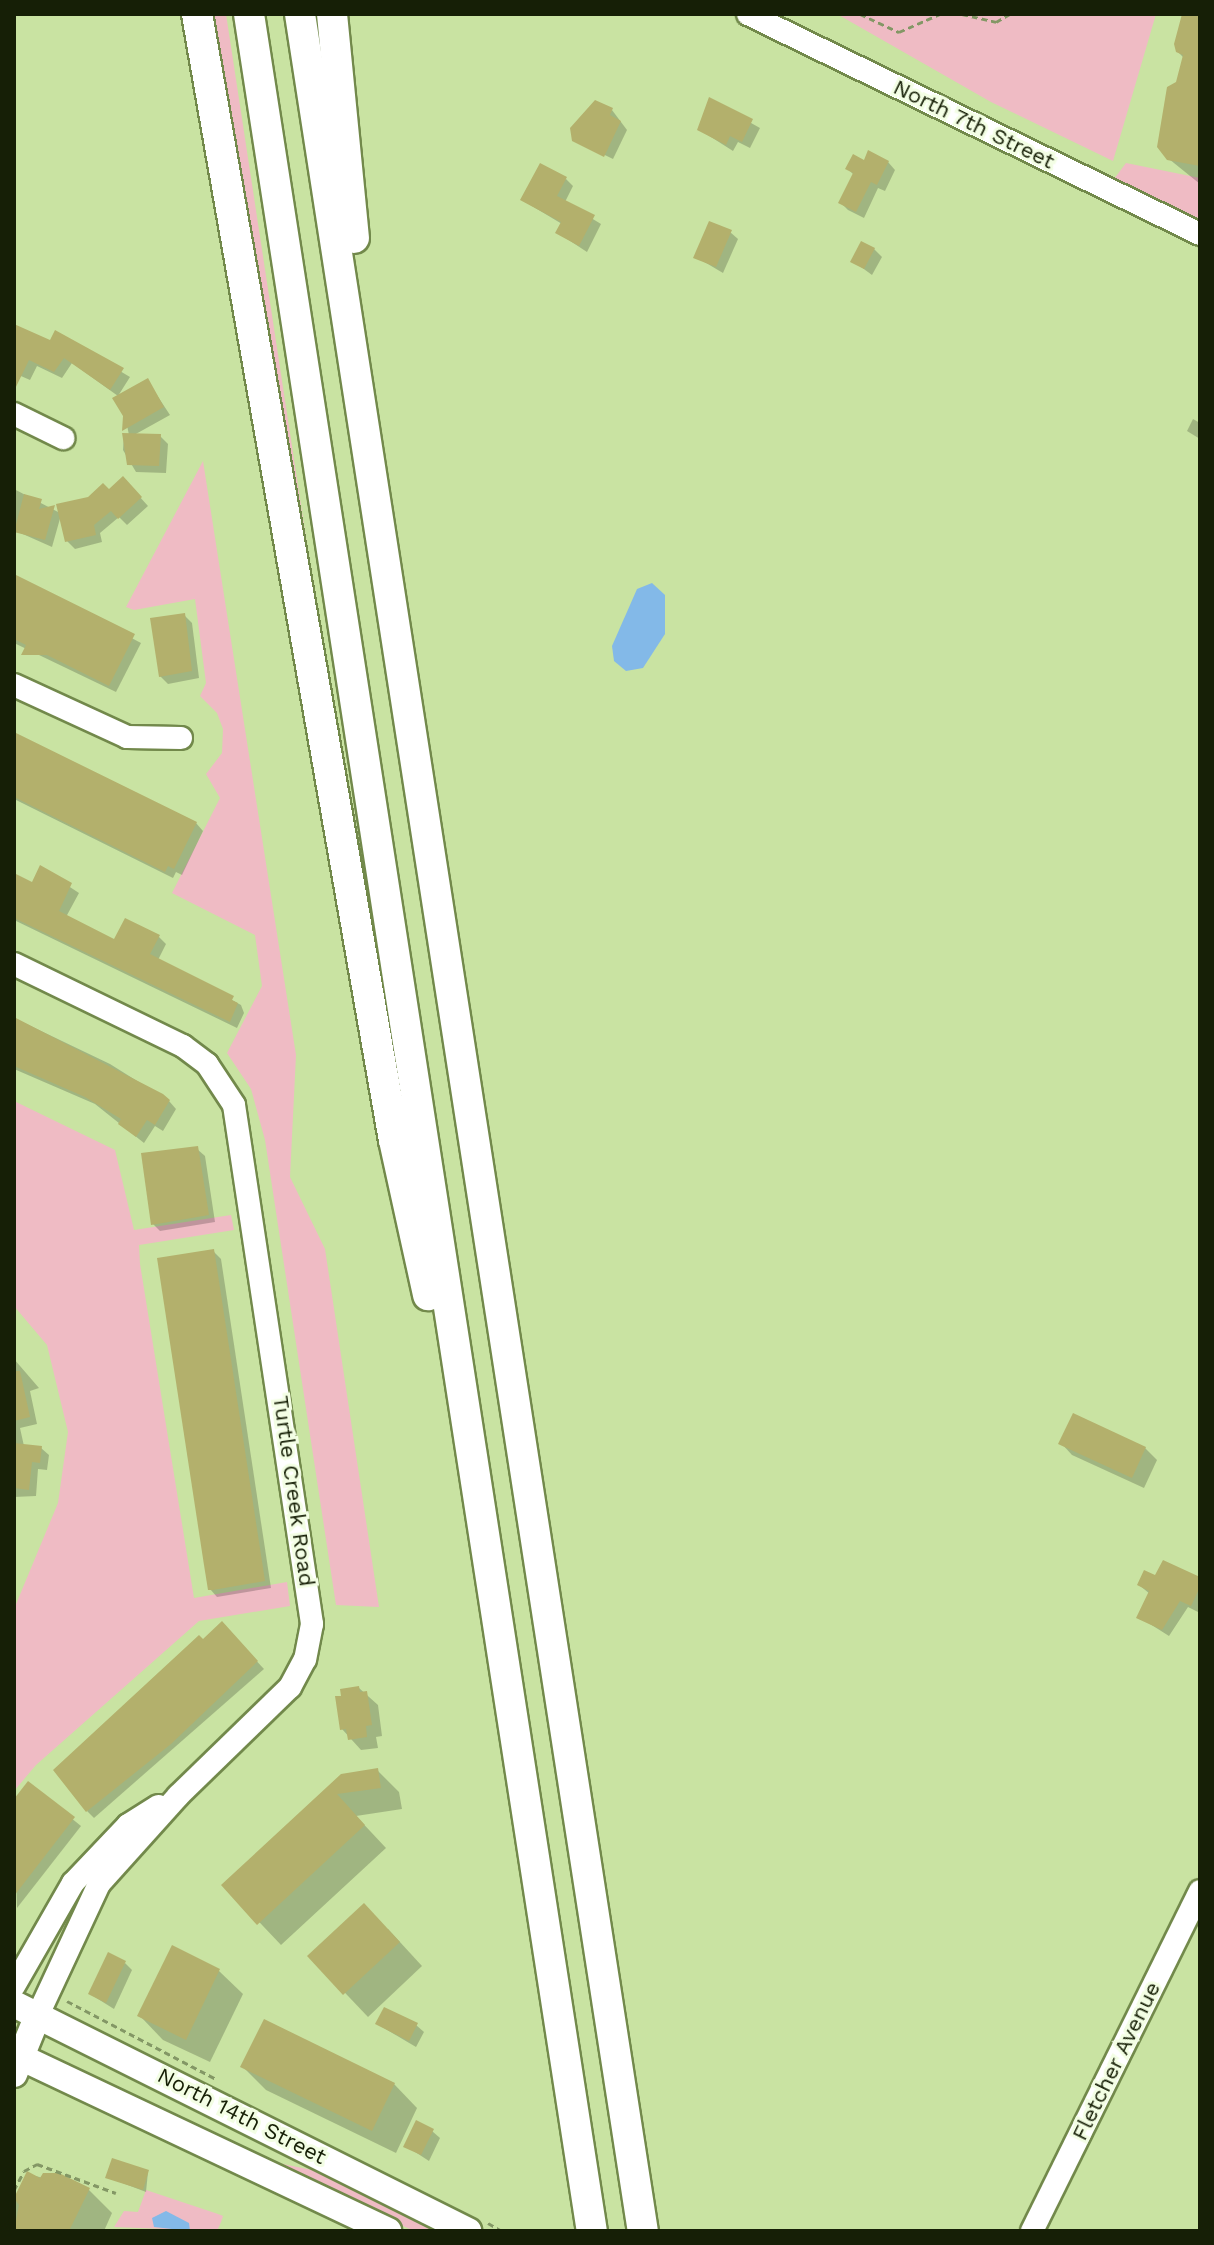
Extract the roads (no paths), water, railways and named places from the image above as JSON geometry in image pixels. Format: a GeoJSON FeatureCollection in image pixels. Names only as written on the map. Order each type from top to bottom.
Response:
{"type":"FeatureCollection","features":[{"type":"Feature","properties":{"kind":"highway"},"geometry":{"type":"LineString","coordinates":[[197,14],[394,1140],[494,1594]]}},
{"type":"Feature","properties":{"kind":"highway"},"geometry":{"type":"LineString","coordinates":[[249,14],[592,2231]]}},
{"type":"Feature","properties":{"kind":"highway"},"geometry":{"type":"LineString","coordinates":[[300,14],[643,2231]]}},
{"type":"Feature","properties":{"kind":"highway"},"geometry":{"type":"LineString","coordinates":[[332,14],[383,547]]}},
{"type":"Feature","properties":{"kind":"main road"},"geometry":{"type":"LineString","coordinates":[[17,2062],[26,2010]]}},
{"type":"Feature","properties":{"kind":"main road","name":"North 14th Street"},"geometry":{"type":"LineString","coordinates":[[26,2010],[468,2231]]}},
{"type":"Feature","properties":{"kind":"main road","name":"North 14th Street"},"geometry":{"type":"LineString","coordinates":[[17,2062],[388,2231]]}},
{"type":"Feature","properties":{"kind":"street","name":"North 7th Street"},"geometry":{"type":"LineString","coordinates":[[748,14],[1200,234]]}},
{"type":"Feature","properties":{"kind":"street"},"geometry":{"type":"LineString","coordinates":[[14,414],[63,438]]}},
{"type":"Feature","properties":{"kind":"street"},"geometry":{"type":"LineString","coordinates":[[14,685],[127,737],[181,738]]}},
{"type":"Feature","properties":{"kind":"street","name":"Turtle Creek Road"},"geometry":{"type":"LineString","coordinates":[[14,964],[194,1053],[223,1085],[242,1135],[312,1624],[305,1659],[290,1687],[178,1796],[99,1884],[26,2010]]}},
{"type":"Feature","properties":{"kind":"street","name":"Turtle Creek Road"},"geometry":{"type":"LineString","coordinates":[[14,1986],[52,1912],[90,1863],[128,1825],[178,1796]]}},
{"type":"Feature","properties":{"kind":"street","name":"Fletcher Avenue"},"geometry":{"type":"LineString","coordinates":[[1032,2231],[1200,1891]]}},
{"type":"Feature","properties":{"kind":"water"},"geometry":{"type":"Polygon","coordinates":[[[652,583],[665,595],[665,634],[643,668],[626,671],[614,661],[612,646],[637,589],[652,583]]]}},
{"type":"Feature","properties":{"kind":"water"},"geometry":{"type":"Polygon","coordinates":[[[166,2211],[189,2223],[190,2231],[154,2227],[152,2218],[166,2211]]]}}]}
